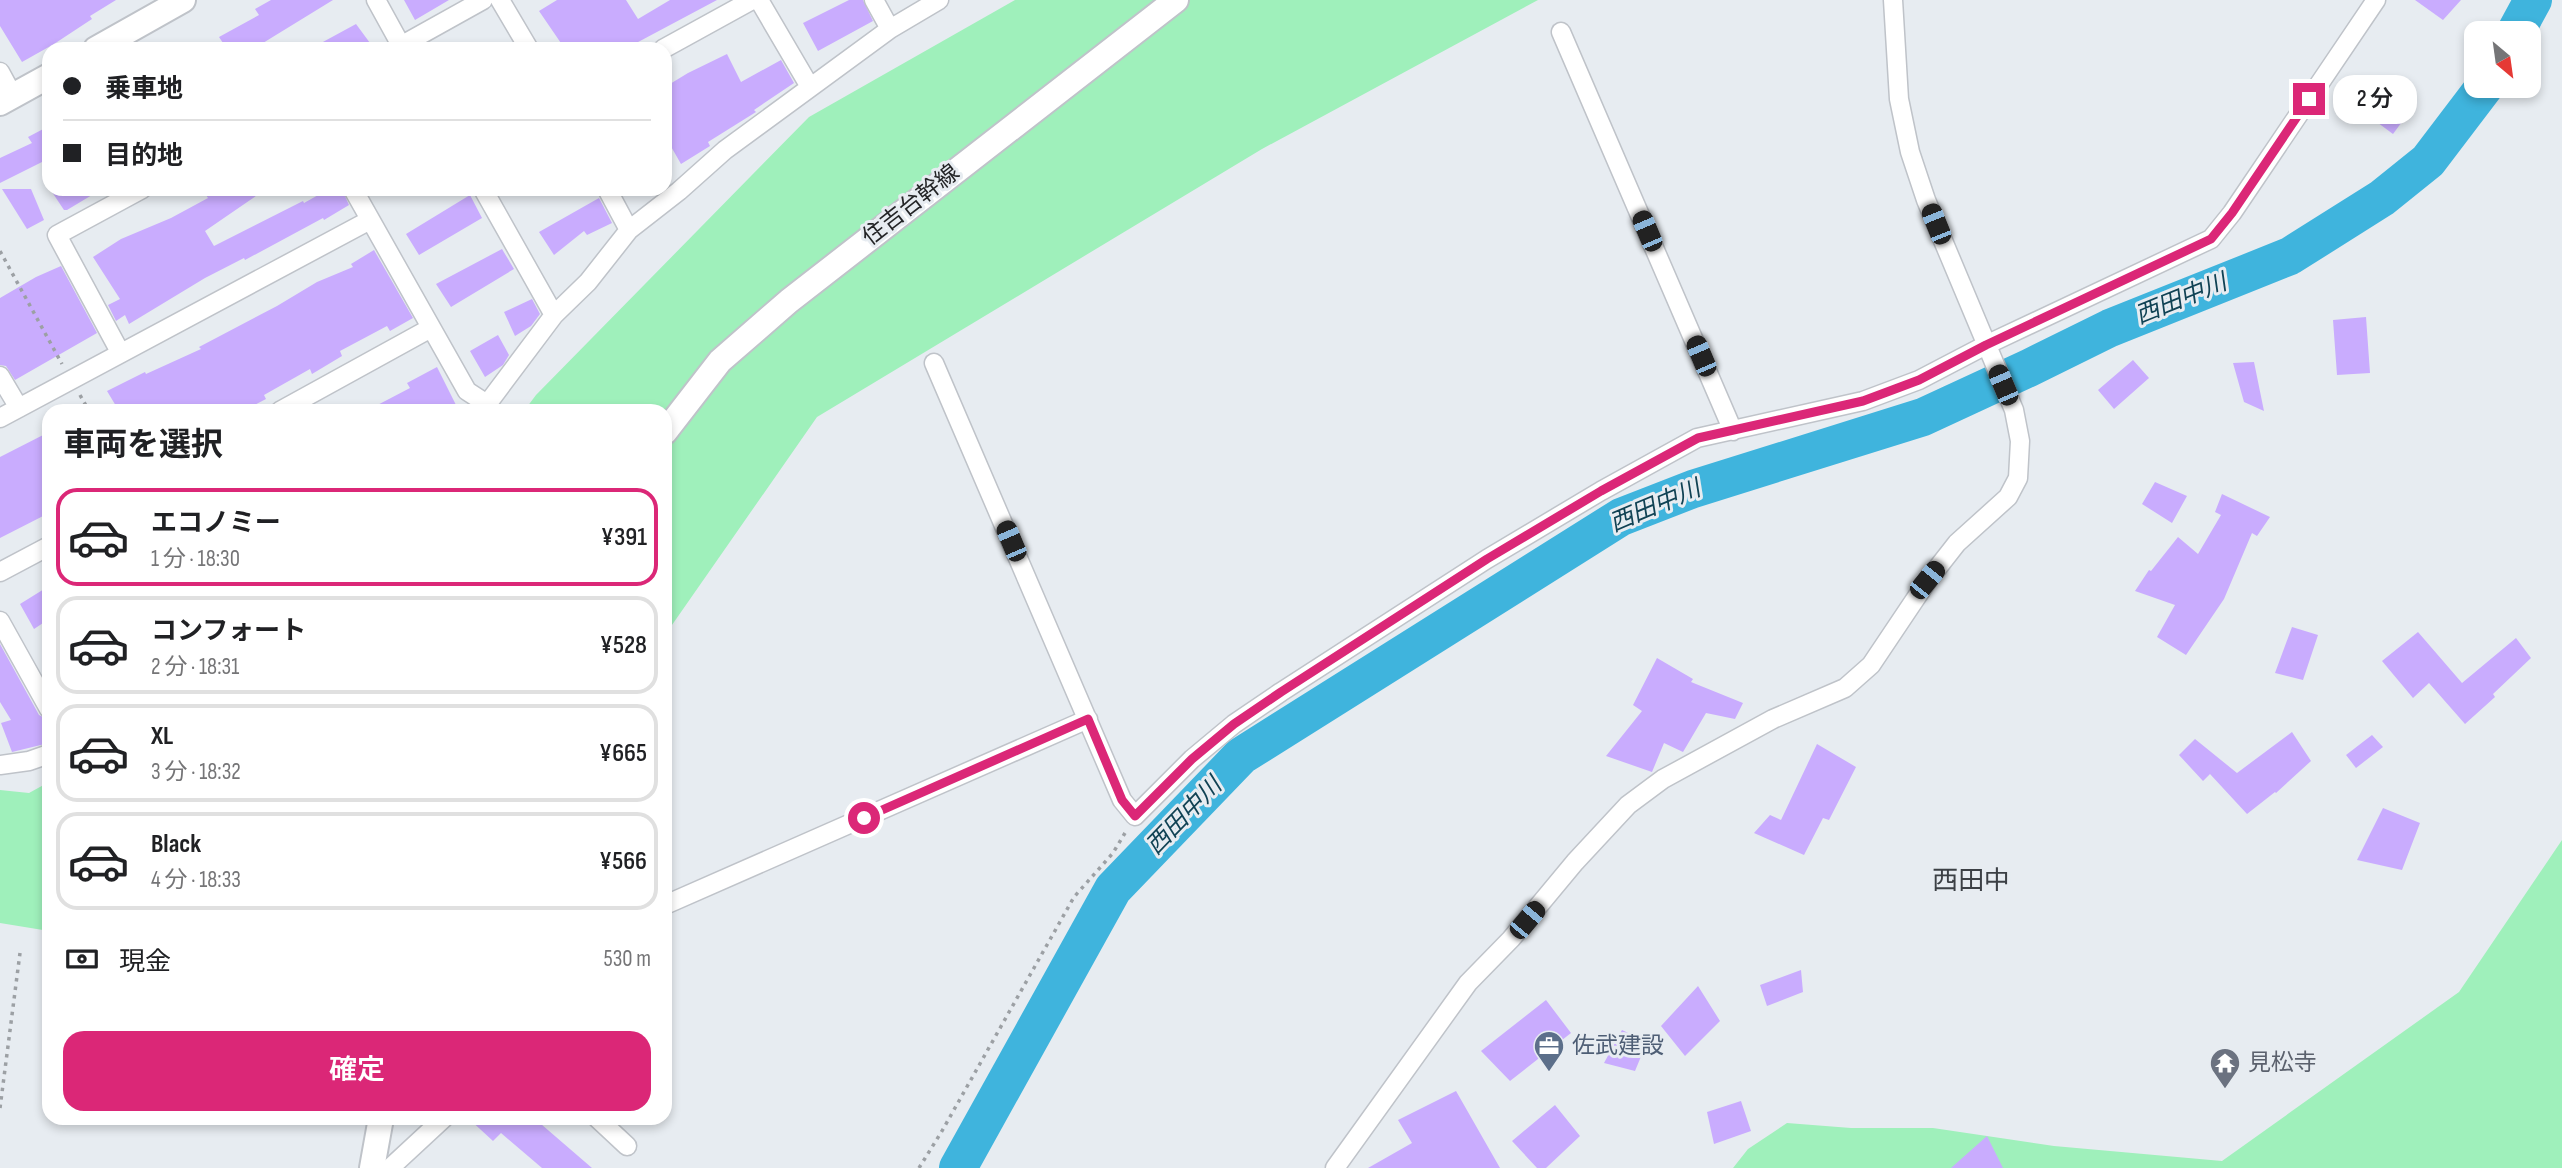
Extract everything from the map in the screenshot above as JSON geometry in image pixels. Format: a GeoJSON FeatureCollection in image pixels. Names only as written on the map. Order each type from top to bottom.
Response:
{"type":"FeatureCollection","features":[{"type":"Feature","properties":{"kind":"street"},"geometry":{"type":"LineString","coordinates":[[108,42],[183,0]]}},
{"type":"Feature","properties":{"kind":"street"},"geometry":{"type":"LineString","coordinates":[[376,0],[397,42]]}},
{"type":"Feature","properties":{"kind":"street"},"geometry":{"type":"LineString","coordinates":[[410,42],[483,0]]}},
{"type":"Feature","properties":{"kind":"street"},"geometry":{"type":"LineString","coordinates":[[500,0],[525,42]]}},
{"type":"Feature","properties":{"kind":"street"},"geometry":{"type":"LineString","coordinates":[[672,44],[752,0]]}},
{"type":"Feature","properties":{"kind":"street"},"geometry":{"type":"LineString","coordinates":[[759,0],[810,87]]}},
{"type":"Feature","properties":{"kind":"street"},"geometry":{"type":"LineString","coordinates":[[874,0],[890,29]]}},
{"type":"Feature","properties":{"kind":"street"},"geometry":{"type":"LineString","coordinates":[[672,194],[725,150],[810,87],[890,29],[939,0]]}},
{"type":"Feature","properties":{"kind":"street","name":"住吉台幹線"},"geometry":{"type":"LineString","coordinates":[[672,423],[720,361],[789,301],[1176,0]]}},
{"type":"Feature","properties":{"kind":"street"},"geometry":{"type":"LineString","coordinates":[[1335,1168],[1468,983],[1511,939],[1575,862],[1628,805],[1663,779],[1773,719],[1845,688],[1871,665],[1927,580],[1949,552],[2008,497],[2018,478],[2020,441],[2014,410],[1926,200],[1910,152],[1899,99],[1893,0]]}},
{"type":"Feature","properties":{"kind":"street"},"geometry":{"type":"LineString","coordinates":[[934,363],[1122,800],[1135,816],[1192,759],[1234,724],[1425,598],[1601,491],[1673,451],[1698,438],[1863,401],[1919,380],[1989,352],[2211,239],[2232,213],[2376,0]]}},
{"type":"Feature","properties":{"kind":"street"},"geometry":{"type":"LineString","coordinates":[[1561,32],[1733,431]]}},
{"type":"Feature","properties":{"kind":"street"},"geometry":{"type":"LineString","coordinates":[[0,72],[7,100],[42,80]]}},
{"type":"Feature","properties":{"kind":"street"},"geometry":{"type":"LineString","coordinates":[[120,352],[57,235],[129,196]]}},
{"type":"Feature","properties":{"kind":"street"},"geometry":{"type":"LineString","coordinates":[[357,196],[429,329],[467,391],[482,404]]}},
{"type":"Feature","properties":{"kind":"street"},"geometry":{"type":"LineString","coordinates":[[486,196],[554,315]]}},
{"type":"Feature","properties":{"kind":"street"},"geometry":{"type":"LineString","coordinates":[[611,196],[629,230]]}},
{"type":"Feature","properties":{"kind":"street"},"geometry":{"type":"LineString","coordinates":[[487,404],[554,315],[588,282],[629,230],[670,196]]}},
{"type":"Feature","properties":{"kind":"street"},"geometry":{"type":"LineString","coordinates":[[0,418],[370,220]]}},
{"type":"Feature","properties":{"kind":"street"},"geometry":{"type":"LineString","coordinates":[[293,404],[429,329]]}},
{"type":"Feature","properties":{"kind":"street"},"geometry":{"type":"LineString","coordinates":[[0,376],[19,408]]}},
{"type":"Feature","properties":{"kind":"street"},"geometry":{"type":"LineString","coordinates":[[0,572],[42,550]]}},
{"type":"Feature","properties":{"kind":"street"},"geometry":{"type":"LineString","coordinates":[[0,621],[42,696]]}},
{"type":"Feature","properties":{"kind":"street"},"geometry":{"type":"LineString","coordinates":[[672,902],[1088,719]]}},
{"type":"Feature","properties":{"kind":"street"},"geometry":{"type":"LineString","coordinates":[[0,765],[42,756]]}},
{"type":"Feature","properties":{"kind":"street"},"geometry":{"type":"LineString","coordinates":[[372,1168],[380,1125]]}},
{"type":"Feature","properties":{"kind":"street"},"geometry":{"type":"LineString","coordinates":[[390,1168],[436,1125]]}},
{"type":"Feature","properties":{"kind":"street"},"geometry":{"type":"LineString","coordinates":[[604,1125],[627,1146]]}},
{"type":"Feature","properties":{"kind":"path"},"geometry":{"type":"LineString","coordinates":[[0,251],[85,404]]}},
{"type":"Feature","properties":{"kind":"path"},"geometry":{"type":"LineString","coordinates":[[919,1168],[1074,897],[1113,853],[1135,816]]}},
{"type":"Feature","properties":{"kind":"path"},"geometry":{"type":"LineString","coordinates":[[0,1108],[20,953]]}},
{"type":"Feature","properties":{"kind":"green space"},"geometry":{"type":"Polygon","coordinates":[[[1015,0],[1538,0],[1262,149],[817,417],[672,625],[672,404],[529,404],[809,117],[1015,0]]]}},
{"type":"Feature","properties":{"kind":"green space"},"geometry":{"type":"Polygon","coordinates":[[[42,786],[42,930],[0,923],[0,790],[29,793],[42,786]]]}},
{"type":"Feature","properties":{"kind":"green space"},"geometry":{"type":"Polygon","coordinates":[[[2562,840],[2562,1168],[1733,1168],[1748,1149],[1787,1123],[1851,1128],[1933,1128],[2054,1146],[2222,1161],[2459,992],[2562,840]]]}},
{"type":"Feature","properties":{"kind":"building"},"geometry":{"type":"Polygon","coordinates":[[[0,0],[116,0],[57,42],[42,42],[42,51],[22,62],[0,26],[0,0]]]}},
{"type":"Feature","properties":{"kind":"building"},"geometry":{"type":"Polygon","coordinates":[[[271,0],[333,0],[264,42],[222,42],[219,37],[259,15],[255,9],[271,0]]]}},
{"type":"Feature","properties":{"kind":"building"},"geometry":{"type":"Polygon","coordinates":[[[404,0],[449,0],[415,20],[404,0]]]}},
{"type":"Feature","properties":{"kind":"building"},"geometry":{"type":"Polygon","coordinates":[[[557,0],[626,0],[638,19],[670,0],[717,0],[638,42],[560,42],[539,11],[557,0]]]}},
{"type":"Feature","properties":{"kind":"building"},"geometry":{"type":"Polygon","coordinates":[[[849,0],[863,0],[873,21],[818,51],[803,23],[849,0]]]}},
{"type":"Feature","properties":{"kind":"building"},"geometry":{"type":"Polygon","coordinates":[[[2415,0],[2461,0],[2443,20],[2415,0]]]}},
{"type":"Feature","properties":{"kind":"building"},"geometry":{"type":"Polygon","coordinates":[[[356,24],[369,42],[323,42],[356,24]]]}},
{"type":"Feature","properties":{"kind":"building"},"geometry":{"type":"Polygon","coordinates":[[[727,54],[741,82],[781,60],[794,83],[754,110],[756,112],[708,142],[710,146],[681,164],[672,148],[672,83],[727,54]]]}},
{"type":"Feature","properties":{"kind":"building"},"geometry":{"type":"Polygon","coordinates":[[[2390,91],[2413,107],[2393,134],[2366,114],[2390,91]]]}},
{"type":"Feature","properties":{"kind":"building"},"geometry":{"type":"Polygon","coordinates":[[[42,130],[42,162],[0,183],[0,158],[32,143],[28,137],[42,130]]]}},
{"type":"Feature","properties":{"kind":"building"},"geometry":{"type":"Polygon","coordinates":[[[2,189],[31,189],[44,220],[27,229],[2,189]]]}},
{"type":"Feature","properties":{"kind":"building"},"geometry":{"type":"Polygon","coordinates":[[[55,196],[90,196],[67,210],[64,210],[55,196]]]}},
{"type":"Feature","properties":{"kind":"building"},"geometry":{"type":"Polygon","coordinates":[[[207,196],[256,196],[205,231],[214,246],[316,196],[345,196],[349,205],[205,278],[129,324],[125,315],[116,321],[108,305],[120,299],[93,257],[121,239],[171,218],[208,198],[207,196]]]}},
{"type":"Feature","properties":{"kind":"building"},"geometry":{"type":"Polygon","coordinates":[[[468,196],[482,218],[419,255],[406,234],[468,196]]]}},
{"type":"Feature","properties":{"kind":"building"},"geometry":{"type":"Polygon","coordinates":[[[599,198],[612,223],[587,235],[584,231],[554,255],[539,232],[599,198]]]}},
{"type":"Feature","properties":{"kind":"building"},"geometry":{"type":"Polygon","coordinates":[[[502,249],[514,269],[451,307],[436,284],[502,249]]]}},
{"type":"Feature","properties":{"kind":"building"},"geometry":{"type":"Polygon","coordinates":[[[374,250],[413,318],[390,331],[387,326],[340,351],[342,356],[312,374],[310,369],[264,395],[266,399],[256,404],[115,404],[107,391],[201,349],[199,347],[317,282],[353,267],[351,264],[374,250]]]}},
{"type":"Feature","properties":{"kind":"building"},"geometry":{"type":"Polygon","coordinates":[[[61,266],[97,333],[15,380],[6,366],[0,365],[0,298],[61,266]]]}},
{"type":"Feature","properties":{"kind":"building"},"geometry":{"type":"Polygon","coordinates":[[[532,299],[540,314],[531,326],[515,336],[504,312],[532,299]]]}},
{"type":"Feature","properties":{"kind":"building"},"geometry":{"type":"Polygon","coordinates":[[[2366,317],[2370,373],[2337,375],[2333,320],[2366,317]]]}},
{"type":"Feature","properties":{"kind":"building"},"geometry":{"type":"Polygon","coordinates":[[[498,335],[509,355],[503,365],[485,377],[470,351],[498,335]]]}},
{"type":"Feature","properties":{"kind":"building"},"geometry":{"type":"Polygon","coordinates":[[[2133,360],[2149,378],[2114,409],[2098,390],[2133,360]]]}},
{"type":"Feature","properties":{"kind":"building"},"geometry":{"type":"Polygon","coordinates":[[[2254,362],[2264,411],[2244,402],[2233,363],[2254,362]]]}},
{"type":"Feature","properties":{"kind":"building"},"geometry":{"type":"Polygon","coordinates":[[[437,367],[456,404],[379,404],[410,388],[407,383],[437,367]]]}},
{"type":"Feature","properties":{"kind":"building"},"geometry":{"type":"Polygon","coordinates":[[[42,436],[42,517],[0,538],[0,457],[42,436]]]}},
{"type":"Feature","properties":{"kind":"building"},"geometry":{"type":"Polygon","coordinates":[[[2155,482],[2187,496],[2172,523],[2142,504],[2155,482]]]}},
{"type":"Feature","properties":{"kind":"building"},"geometry":{"type":"Polygon","coordinates":[[[2222,494],[2270,517],[2257,536],[2252,533],[2224,599],[2186,655],[2157,637],[2175,605],[2135,591],[2149,570],[2151,571],[2178,537],[2198,554],[2221,515],[2215,512],[2222,494]]]}},
{"type":"Feature","properties":{"kind":"building"},"geometry":{"type":"Polygon","coordinates":[[[42,590],[42,624],[34,629],[20,604],[42,590]]]}},
{"type":"Feature","properties":{"kind":"building"},"geometry":{"type":"Polygon","coordinates":[[[2292,627],[2318,635],[2303,680],[2275,673],[2292,627]]]}},
{"type":"Feature","properties":{"kind":"building"},"geometry":{"type":"Polygon","coordinates":[[[2418,632],[2462,683],[2516,638],[2531,658],[2493,694],[2495,697],[2465,724],[2429,683],[2413,698],[2382,661],[2418,632]]]}},
{"type":"Feature","properties":{"kind":"building"},"geometry":{"type":"Polygon","coordinates":[[[0,644],[42,716],[42,745],[12,752],[1,723],[11,720],[0,702],[0,644]]]}},
{"type":"Feature","properties":{"kind":"building"},"geometry":{"type":"Polygon","coordinates":[[[1657,658],[1693,679],[1691,682],[1743,703],[1735,719],[1706,713],[1683,752],[1664,743],[1652,772],[1606,756],[1642,711],[1633,705],[1657,658]]]}},
{"type":"Feature","properties":{"kind":"building"},"geometry":{"type":"Polygon","coordinates":[[[2292,732],[2311,761],[2276,793],[2247,814],[2210,774],[2203,781],[2179,755],[2195,739],[2237,773],[2292,732]]]}},
{"type":"Feature","properties":{"kind":"building"},"geometry":{"type":"Polygon","coordinates":[[[2372,735],[2383,747],[2356,768],[2346,755],[2372,735]]]}},
{"type":"Feature","properties":{"kind":"building"},"geometry":{"type":"Polygon","coordinates":[[[1817,744],[1856,767],[1829,820],[1823,818],[1804,855],[1754,833],[1770,815],[1781,820],[1817,744]]]}},
{"type":"Feature","properties":{"kind":"building"},"geometry":{"type":"Polygon","coordinates":[[[2383,808],[2420,823],[2402,870],[2357,860],[2383,808]]]}},
{"type":"Feature","properties":{"kind":"building"},"geometry":{"type":"Polygon","coordinates":[[[1801,970],[1803,992],[1767,1006],[1760,985],[1801,970]]]}},
{"type":"Feature","properties":{"kind":"building"},"geometry":{"type":"Polygon","coordinates":[[[1698,986],[1720,1021],[1685,1056],[1661,1026],[1698,986]]]}},
{"type":"Feature","properties":{"kind":"building"},"geometry":{"type":"Polygon","coordinates":[[[1546,1000],[1571,1033],[1510,1081],[1481,1051],[1546,1000]]]}},
{"type":"Feature","properties":{"kind":"building"},"geometry":{"type":"Polygon","coordinates":[[[1622,1030],[1647,1042],[1635,1071],[1604,1063],[1622,1030]]]}},
{"type":"Feature","properties":{"kind":"building"},"geometry":{"type":"Polygon","coordinates":[[[1456,1091],[1500,1168],[1368,1168],[1412,1143],[1398,1120],[1456,1091]]]}},
{"type":"Feature","properties":{"kind":"building"},"geometry":{"type":"Polygon","coordinates":[[[1741,1101],[1751,1131],[1714,1144],[1707,1112],[1741,1101]]]}},
{"type":"Feature","properties":{"kind":"building"},"geometry":{"type":"Polygon","coordinates":[[[1555,1105],[1580,1136],[1546,1168],[1537,1168],[1512,1141],[1555,1105]]]}},
{"type":"Feature","properties":{"kind":"building"},"geometry":{"type":"Polygon","coordinates":[[[476,1125],[542,1125],[592,1168],[542,1168],[501,1133],[493,1141],[476,1125]]]}},
{"type":"Feature","properties":{"kind":"building"},"geometry":{"type":"Polygon","coordinates":[[[1987,1136],[2003,1168],[1951,1168],[1987,1136]]]}},
{"type":"Feature","properties":{"kind":"waterway","name":"西田中川"},"geometry":{"type":"LineString","coordinates":[[2522,21],[2533,0]]}},
{"type":"Feature","properties":{"kind":"waterway","name":"西田中川"},"geometry":{"type":"LineString","coordinates":[[958,1168],[1113,889],[1241,756],[1621,517],[1693,489],[1923,417],[2110,328],[2290,256],[2382,198],[2428,161],[2476,98]]}},
{"type":"Feature","properties":{"kind":"place","name":"佐武建設"},"geometry":{"type":"Point","coordinates":[1549,1073]}},
{"type":"Feature","properties":{"kind":"place","name":"見松寺"},"geometry":{"type":"Point","coordinates":[2225,1090]}},
{"type":"Feature","properties":{"kind":"district","name":"西田中"},"geometry":{"type":"Point","coordinates":[1971,881]}},
{"type":"Feature","properties":{"kind":"route"},"geometry":{"type":"LineString","coordinates":[[864,818],[1088,719],[1122,800],[1135,816],[1192,759],[1234,724],[1281,692],[1487,559],[1601,491],[1698,438],[1863,401],[1919,380],[1986,345],[2211,239],[2232,213],[2309,99]]}}]}
